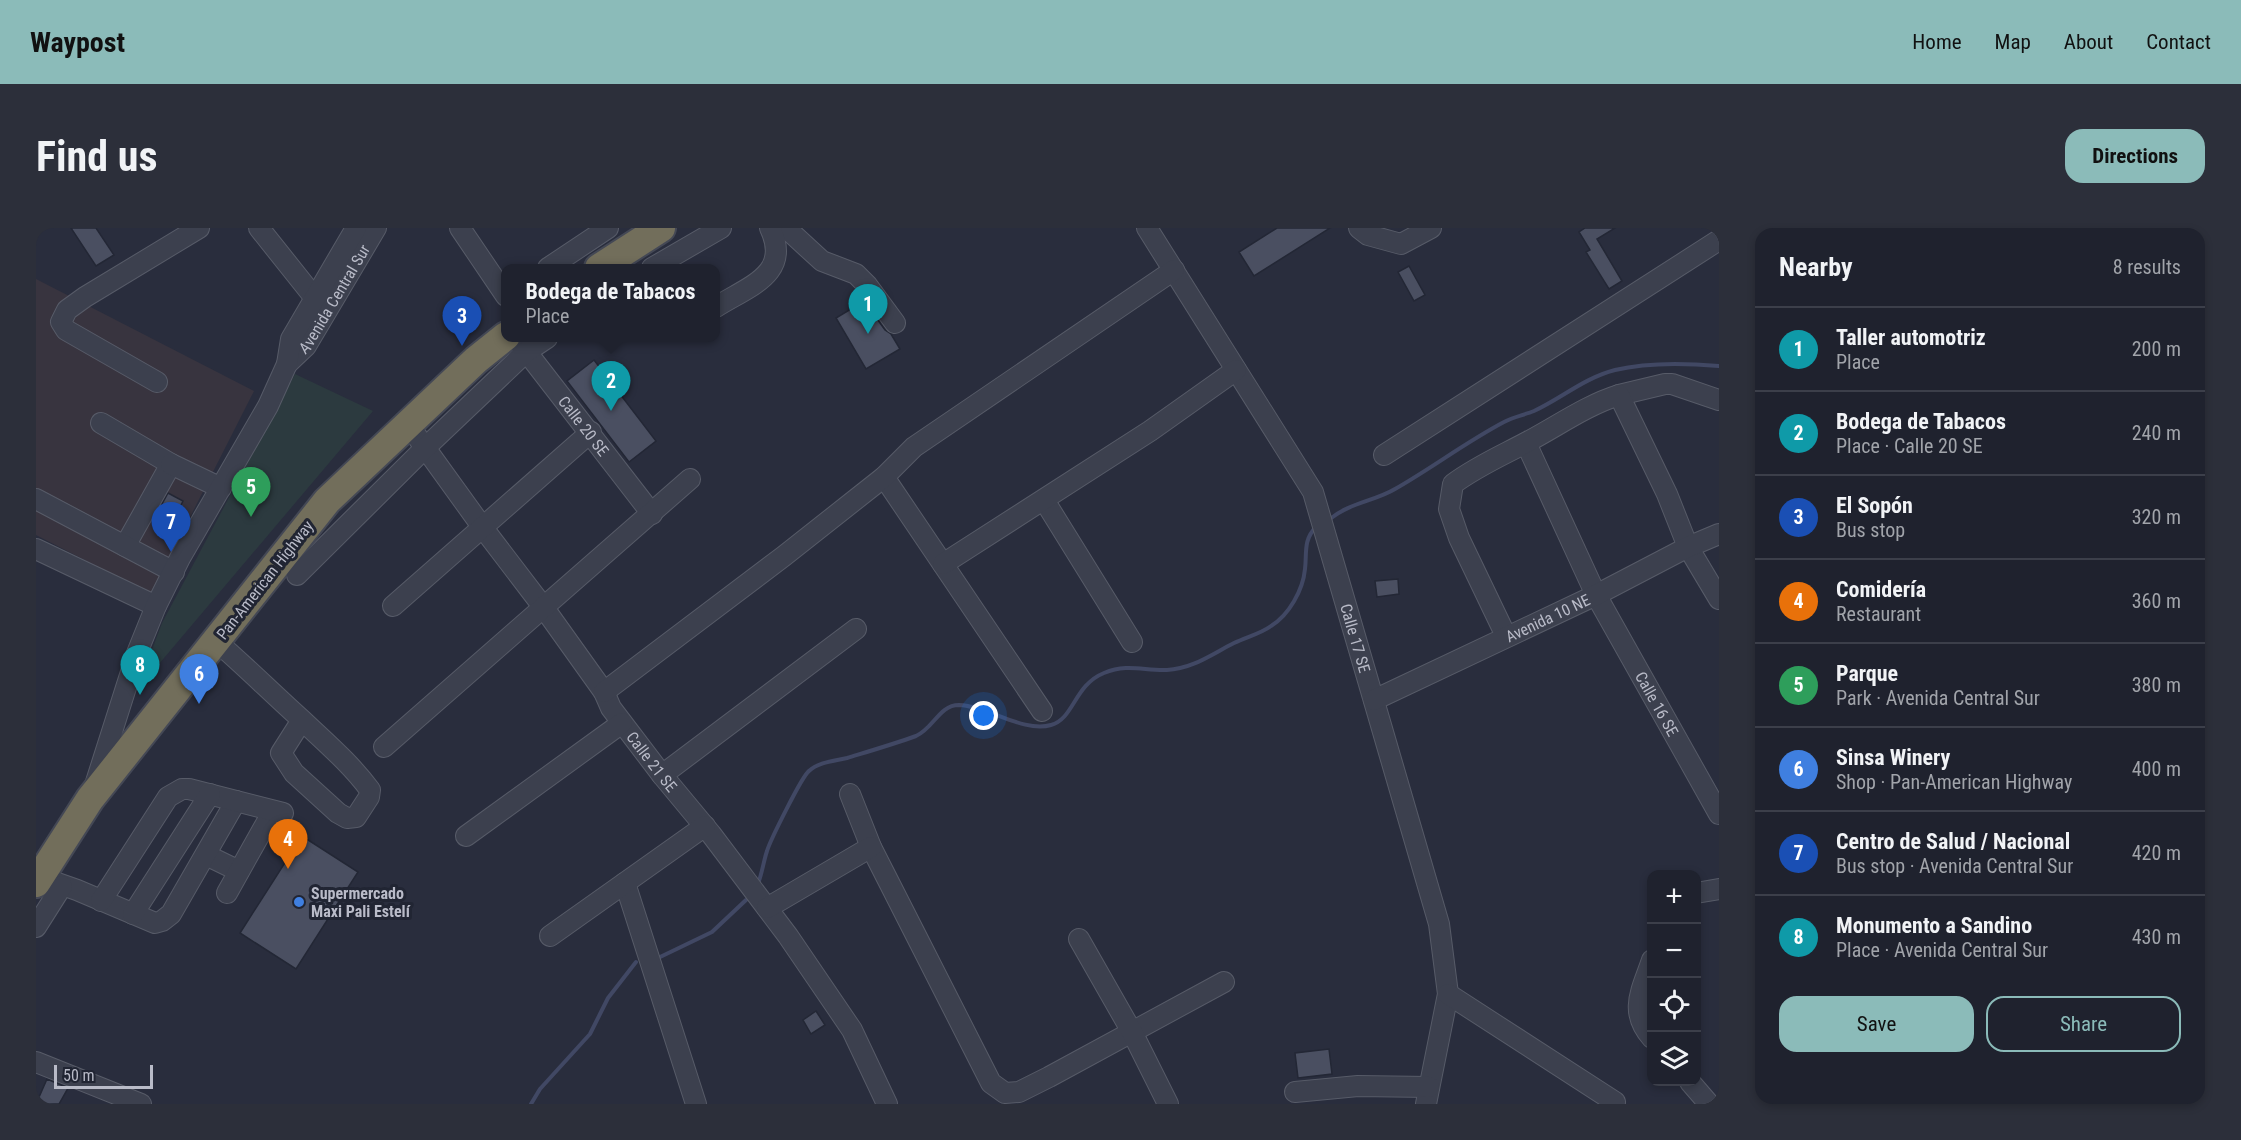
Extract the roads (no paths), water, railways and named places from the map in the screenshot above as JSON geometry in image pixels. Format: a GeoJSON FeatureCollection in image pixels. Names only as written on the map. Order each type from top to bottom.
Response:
{"type":"FeatureCollection","features":[{"type":"Feature","properties":{"kind":"highway"},"geometry":{"type":"LineString","coordinates":[[605,264],[661,228]]}},
{"type":"Feature","properties":{"kind":"highway","name":"Pan-American Highway"},"geometry":{"type":"LineString","coordinates":[[43,877],[90,799],[327,501],[477,360],[516,342]]}},
{"type":"Feature","properties":{"kind":"street"},"geometry":{"type":"LineString","coordinates":[[157,382],[66,330],[61,322],[67,310],[85,297],[199,228]]}},
{"type":"Feature","properties":{"kind":"street"},"geometry":{"type":"LineString","coordinates":[[259,228],[314,297]]}},
{"type":"Feature","properties":{"kind":"street","name":"Avenida Central Sur"},"geometry":{"type":"LineString","coordinates":[[90,799],[137,653],[156,606],[268,406],[287,364],[291,339],[356,228]]}},
{"type":"Feature","properties":{"kind":"street","name":"Avenida Central Sur"},"geometry":{"type":"LineString","coordinates":[[287,364],[306,346],[376,228]]}},
{"type":"Feature","properties":{"kind":"street"},"geometry":{"type":"LineString","coordinates":[[460,228],[501,289]]}},
{"type":"Feature","properties":{"kind":"street"},"geometry":{"type":"LineString","coordinates":[[554,264],[608,228]]}},
{"type":"Feature","properties":{"kind":"street"},"geometry":{"type":"LineString","coordinates":[[659,264],[721,228]]}},
{"type":"Feature","properties":{"kind":"street"},"geometry":{"type":"LineString","coordinates":[[720,304],[764,277],[776,263],[776,242],[770,228]]}},
{"type":"Feature","properties":{"kind":"street"},"geometry":{"type":"LineString","coordinates":[[786,228],[822,261],[856,274],[895,323]]}},
{"type":"Feature","properties":{"kind":"street","name":"Calle 17 SE"},"geometry":{"type":"LineString","coordinates":[[1148,228],[1313,492],[1439,924],[1448,994],[1428,1096]]}},
{"type":"Feature","properties":{"kind":"street"},"geometry":{"type":"LineString","coordinates":[[1359,228],[1368,235],[1401,244],[1431,228]]}},
{"type":"Feature","properties":{"kind":"street"},"geometry":{"type":"LineString","coordinates":[[1384,455],[1719,240]]}},
{"type":"Feature","properties":{"kind":"street"},"geometry":{"type":"LineString","coordinates":[[604,692],[884,477],[914,447],[1174,270]]}},
{"type":"Feature","properties":{"kind":"street"},"geometry":{"type":"LineString","coordinates":[[297,575],[425,448],[516,342]]}},
{"type":"Feature","properties":{"kind":"street","name":"Calle 20 SE"},"geometry":{"type":"LineString","coordinates":[[516,342],[591,432],[652,514]]}},
{"type":"Feature","properties":{"kind":"street"},"geometry":{"type":"LineString","coordinates":[[944,564],[1150,431],[1236,370]]}},
{"type":"Feature","properties":{"kind":"street"},"geometry":{"type":"LineString","coordinates":[[1506,636],[1459,538],[1449,509],[1453,484],[1475,468],[1526,443],[1599,402],[1620,395],[1672,384],[1719,400]]}},
{"type":"Feature","properties":{"kind":"street"},"geometry":{"type":"LineString","coordinates":[[1620,395],[1667,494],[1688,547],[1719,599]]}},
{"type":"Feature","properties":{"kind":"street"},"geometry":{"type":"LineString","coordinates":[[101,423],[171,464],[221,488]]}},
{"type":"Feature","properties":{"kind":"street","name":"Calle 21 SE"},"geometry":{"type":"LineString","coordinates":[[408,424],[544,608],[604,692],[611,708],[622,723],[767,908],[852,1030],[887,1104]]}},
{"type":"Feature","properties":{"kind":"street"},"geometry":{"type":"LineString","coordinates":[[393,606],[591,432]]}},
{"type":"Feature","properties":{"kind":"street","name":"Calle 16 SE"},"geometry":{"type":"LineString","coordinates":[[1526,443],[1596,595],[1719,814]]}},
{"type":"Feature","properties":{"kind":"street"},"geometry":{"type":"LineString","coordinates":[[125,546],[171,464]]}},
{"type":"Feature","properties":{"kind":"street"},"geometry":{"type":"LineString","coordinates":[[884,477],[1041,711]]}},
{"type":"Feature","properties":{"kind":"street"},"geometry":{"type":"LineString","coordinates":[[384,747],[690,479]]}},
{"type":"Feature","properties":{"kind":"street"},"geometry":{"type":"LineString","coordinates":[[36,500],[174,572]]}},
{"type":"Feature","properties":{"kind":"street"},"geometry":{"type":"LineString","coordinates":[[1044,500],[1132,642]]}},
{"type":"Feature","properties":{"kind":"street","name":"Avenida 10 NE"},"geometry":{"type":"LineString","coordinates":[[1374,700],[1719,534]]}},
{"type":"Feature","properties":{"kind":"street"},"geometry":{"type":"LineString","coordinates":[[36,549],[156,606]]}},
{"type":"Feature","properties":{"kind":"street"},"geometry":{"type":"LineString","coordinates":[[662,775],[856,629]]}},
{"type":"Feature","properties":{"kind":"street"},"geometry":{"type":"LineString","coordinates":[[216,641],[302,720],[370,790],[369,798],[356,818],[347,818],[338,813],[287,764],[281,753],[302,720]]}},
{"type":"Feature","properties":{"kind":"street"},"geometry":{"type":"LineString","coordinates":[[466,836],[622,723]]}},
{"type":"Feature","properties":{"kind":"street"},"geometry":{"type":"LineString","coordinates":[[101,901],[168,797],[182,789],[278,812],[227,893]]}},
{"type":"Feature","properties":{"kind":"street"},"geometry":{"type":"LineString","coordinates":[[133,914],[210,794]]}},
{"type":"Feature","properties":{"kind":"street"},"geometry":{"type":"LineString","coordinates":[[850,794],[871,847],[991,1083],[1005,1093],[1019,1092],[1224,982]]}},
{"type":"Feature","properties":{"kind":"street"},"geometry":{"type":"LineString","coordinates":[[36,927],[43,877],[155,923],[162,921],[171,914],[236,801]]}},
{"type":"Feature","properties":{"kind":"street"},"geometry":{"type":"LineString","coordinates":[[550,936],[705,826]]}},
{"type":"Feature","properties":{"kind":"street"},"geometry":{"type":"LineString","coordinates":[[767,908],[871,847]]}},
{"type":"Feature","properties":{"kind":"street"},"geometry":{"type":"LineString","coordinates":[[206,855],[239,871]]}},
{"type":"Feature","properties":{"kind":"street"},"geometry":{"type":"LineString","coordinates":[[625,883],[696,1104]]}},
{"type":"Feature","properties":{"kind":"street"},"geometry":{"type":"LineString","coordinates":[[1701,892],[1719,889]]}},
{"type":"Feature","properties":{"kind":"street"},"geometry":{"type":"LineString","coordinates":[[1079,939],[1132,1032],[1168,1104]]}},
{"type":"Feature","properties":{"kind":"street"},"geometry":{"type":"LineString","coordinates":[[1647,976],[1638,1004],[1639,1018],[1648,1032]]}},
{"type":"Feature","properties":{"kind":"street"},"geometry":{"type":"LineString","coordinates":[[1448,994],[1615,1102]]}},
{"type":"Feature","properties":{"kind":"street"},"geometry":{"type":"LineString","coordinates":[[36,1062],[141,1104]]}},
{"type":"Feature","properties":{"kind":"street"},"geometry":{"type":"LineString","coordinates":[[1295,1092],[1358,1086],[1428,1096]]}},
{"type":"Feature","properties":{"kind":"street"},"geometry":{"type":"LineString","coordinates":[[1694,1086],[1710,1104]]}},
{"type":"Feature","properties":{"kind":"waterway"},"geometry":{"type":"LineString","coordinates":[[1330,519],[1345,509],[1395,489],[1504,422],[1534,411],[1583,383],[1604,374],[1628,367],[1653,364],[1719,366]]}},
{"type":"Feature","properties":{"kind":"waterway"},"geometry":{"type":"LineString","coordinates":[[757,886],[767,851],[786,809],[805,775],[813,768],[916,736],[952,706],[970,706],[1029,725],[1051,725],[1059,722],[1065,716],[1086,685],[1104,673],[1121,668],[1167,670],[1185,667],[1267,629],[1284,615],[1294,601],[1304,577],[1307,542],[1316,527]]}},
{"type":"Feature","properties":{"kind":"waterway"},"geometry":{"type":"LineString","coordinates":[[658,958],[712,932],[746,900]]}},
{"type":"Feature","properties":{"kind":"waterway"},"geometry":{"type":"LineString","coordinates":[[531,1104],[540,1089],[590,1034],[608,998],[636,962]]}},
{"type":"Feature","properties":{"kind":"place","name":"Taller automotriz"},"geometry":{"type":"Point","coordinates":[868,334]}},
{"type":"Feature","properties":{"kind":"place","name":"El Sopón"},"geometry":{"type":"Point","coordinates":[462,346]}},
{"type":"Feature","properties":{"kind":"place","name":"Bodega de Tabacos"},"geometry":{"type":"Point","coordinates":[611,411]}},
{"type":"Feature","properties":{"kind":"place","name":"Parque"},"geometry":{"type":"Point","coordinates":[251,517]}},
{"type":"Feature","properties":{"kind":"place","name":"Centro de Salud / Nacional"},"geometry":{"type":"Point","coordinates":[171,552]}},
{"type":"Feature","properties":{"kind":"place","name":"Monumento a Sandino"},"geometry":{"type":"Point","coordinates":[140,695]}},
{"type":"Feature","properties":{"kind":"place","name":"Sinsa Winery"},"geometry":{"type":"Point","coordinates":[199,704]}},
{"type":"Feature","properties":{"kind":"place","name":"Comidería"},"geometry":{"type":"Point","coordinates":[288,869]}},
{"type":"Feature","properties":{"kind":"place","name":"Supermercado Maxi Pali Estelí"},"geometry":{"type":"Point","coordinates":[299,902]}}]}
